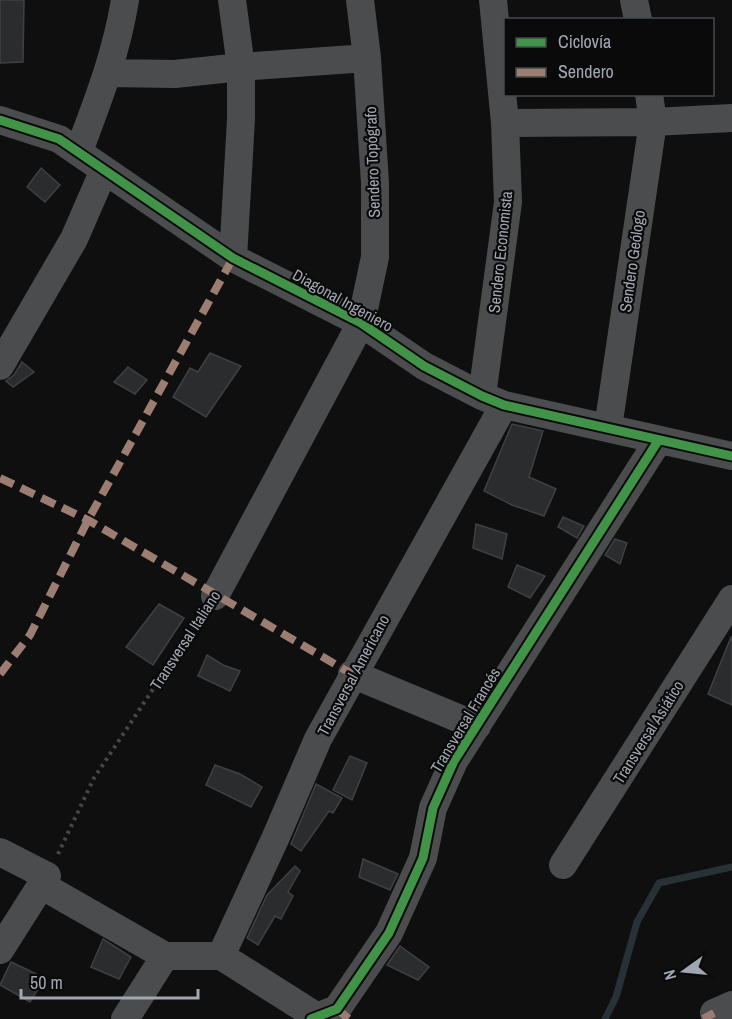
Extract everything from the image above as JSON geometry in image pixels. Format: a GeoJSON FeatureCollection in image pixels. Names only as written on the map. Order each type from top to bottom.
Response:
{"type":"FeatureCollection","features":[{"type":"Feature","properties":{"kind":"street"},"geometry":{"type":"LineString","coordinates":[[79,151],[108,73],[119,36],[125,0]]}},
{"type":"Feature","properties":{"kind":"street"},"geometry":{"type":"LineString","coordinates":[[232,0],[241,67],[241,119],[233,258]]}},
{"type":"Feature","properties":{"kind":"street","name":"Sendero Topógrafo"},"geometry":{"type":"LineString","coordinates":[[360,0],[367,58],[375,183],[375,257],[361,323]]}},
{"type":"Feature","properties":{"kind":"street","name":"Sendero Economista"},"geometry":{"type":"LineString","coordinates":[[493,0],[505,123],[508,202],[493,400]]}},
{"type":"Feature","properties":{"kind":"street"},"geometry":{"type":"LineString","coordinates":[[634,0],[638,18]]}},
{"type":"Feature","properties":{"kind":"street"},"geometry":{"type":"LineString","coordinates":[[108,73],[175,74],[367,58]]}},
{"type":"Feature","properties":{"kind":"street"},"geometry":{"type":"LineString","coordinates":[[505,123],[651,108],[732,118]]}},
{"type":"Feature","properties":{"kind":"street","name":"Sendero Geólogo"},"geometry":{"type":"LineString","coordinates":[[608,428],[651,108]]}},
{"type":"Feature","properties":{"kind":"street","name":"Diagonal Ingeniero"},"geometry":{"type":"LineString","coordinates":[[0,120],[59,140],[79,151],[233,258],[361,323],[424,366],[493,400],[658,441],[732,454]]}},
{"type":"Feature","properties":{"kind":"street"},"geometry":{"type":"LineString","coordinates":[[0,366],[74,239],[104,170]]}},
{"type":"Feature","properties":{"kind":"street","name":"Transversal Italiano"},"geometry":{"type":"LineString","coordinates":[[215,596],[361,323]]}},
{"type":"Feature","properties":{"kind":"street","name":"Transversal Americano"},"geometry":{"type":"LineString","coordinates":[[221,956],[318,739],[493,400]]}},
{"type":"Feature","properties":{"kind":"street","name":"Transversal Francés"},"geometry":{"type":"LineString","coordinates":[[314,1018],[337,1009],[388,933],[423,858],[433,808],[454,761],[658,441]]}},
{"type":"Feature","properties":{"kind":"street","name":"Transversal Asiático"},"geometry":{"type":"LineString","coordinates":[[563,865],[732,599]]}},
{"type":"Feature","properties":{"kind":"street"},"geometry":{"type":"LineString","coordinates":[[352,674],[477,726]]}},
{"type":"Feature","properties":{"kind":"street"},"geometry":{"type":"LineString","coordinates":[[0,852],[165,956],[221,956],[314,1018]]}},
{"type":"Feature","properties":{"kind":"street"},"geometry":{"type":"LineString","coordinates":[[0,950],[44,880]]}},
{"type":"Feature","properties":{"kind":"street"},"geometry":{"type":"LineString","coordinates":[[125,1019],[165,956]]}},
{"type":"Feature","properties":{"kind":"building"},"geometry":{"type":"Polygon","coordinates":[[[0,0],[24,0],[23,62],[0,63],[0,0]]]}},
{"type":"Feature","properties":{"kind":"building"},"geometry":{"type":"Polygon","coordinates":[[[41,168],[60,185],[45,202],[27,187],[41,168]]]}},
{"type":"Feature","properties":{"kind":"building"},"geometry":{"type":"Polygon","coordinates":[[[210,353],[241,366],[206,417],[173,397],[190,368],[198,372],[210,353]]]}},
{"type":"Feature","properties":{"kind":"building"},"geometry":{"type":"Polygon","coordinates":[[[22,362],[34,372],[13,387],[6,381],[14,375],[22,362]]]}},
{"type":"Feature","properties":{"kind":"building"},"geometry":{"type":"Polygon","coordinates":[[[128,367],[147,380],[135,394],[114,382],[128,367]]]}},
{"type":"Feature","properties":{"kind":"building"},"geometry":{"type":"Polygon","coordinates":[[[512,424],[543,431],[529,477],[556,489],[544,516],[512,505],[484,491],[512,424]]]}},
{"type":"Feature","properties":{"kind":"building"},"geometry":{"type":"Polygon","coordinates":[[[563,517],[584,526],[577,538],[558,527],[563,517]]]}},
{"type":"Feature","properties":{"kind":"building"},"geometry":{"type":"Polygon","coordinates":[[[476,524],[507,534],[502,559],[473,548],[476,524]]]}},
{"type":"Feature","properties":{"kind":"building"},"geometry":{"type":"Polygon","coordinates":[[[615,539],[627,543],[620,564],[605,555],[615,539]]]}},
{"type":"Feature","properties":{"kind":"building"},"geometry":{"type":"Polygon","coordinates":[[[517,565],[545,576],[530,598],[508,587],[517,565]]]}},
{"type":"Feature","properties":{"kind":"building"},"geometry":{"type":"Polygon","coordinates":[[[159,604],[184,618],[153,665],[126,647],[159,604]]]}},
{"type":"Feature","properties":{"kind":"building"},"geometry":{"type":"Polygon","coordinates":[[[732,637],[732,705],[708,694],[732,637]]]}},
{"type":"Feature","properties":{"kind":"building"},"geometry":{"type":"Polygon","coordinates":[[[207,655],[223,665],[240,671],[230,691],[198,676],[207,655]]]}},
{"type":"Feature","properties":{"kind":"building"},"geometry":{"type":"Polygon","coordinates":[[[350,756],[367,763],[352,800],[333,790],[350,756]]]}},
{"type":"Feature","properties":{"kind":"building"},"geometry":{"type":"Polygon","coordinates":[[[215,765],[240,774],[262,787],[251,807],[206,785],[215,765]]]}},
{"type":"Feature","properties":{"kind":"building"},"geometry":{"type":"Polygon","coordinates":[[[316,784],[342,798],[333,813],[329,811],[301,851],[291,844],[316,784]]]}},
{"type":"Feature","properties":{"kind":"building"},"geometry":{"type":"Polygon","coordinates":[[[363,859],[398,874],[390,890],[359,877],[363,859]]]}},
{"type":"Feature","properties":{"kind":"building"},"geometry":{"type":"Polygon","coordinates":[[[295,866],[300,871],[288,892],[293,896],[281,919],[275,916],[258,945],[247,938],[267,895],[295,866]]]}},
{"type":"Feature","properties":{"kind":"building"},"geometry":{"type":"Polygon","coordinates":[[[103,939],[131,957],[119,979],[91,967],[103,939]]]}},
{"type":"Feature","properties":{"kind":"building"},"geometry":{"type":"Polygon","coordinates":[[[400,946],[429,967],[418,980],[387,965],[400,946]]]}},
{"type":"Feature","properties":{"kind":"building"},"geometry":{"type":"Polygon","coordinates":[[[11,962],[45,978],[30,1002],[0,985],[11,962]]]}},
{"type":"Feature","properties":{"kind":"waterway"},"geometry":{"type":"LineString","coordinates":[[605,1019],[616,997],[637,922],[659,883],[732,867]]}},
{"type":"Feature","properties":{"kind":"marked path"},"geometry":{"type":"LineString","coordinates":[[0,674],[30,635],[88,520],[233,258]]}},
{"type":"Feature","properties":{"kind":"marked path"},"geometry":{"type":"LineString","coordinates":[[0,478],[88,520],[352,674]]}},
{"type":"Feature","properties":{"kind":"marked path"},"geometry":{"type":"LineString","coordinates":[[337,1009],[349,1019]]}},
{"type":"Feature","properties":{"kind":"marked path"},"geometry":{"type":"LineString","coordinates":[[703,1019],[714,1013]]}},
{"type":"Feature","properties":{"kind":"cycle path"},"geometry":{"type":"LineString","coordinates":[[0,120],[59,139],[233,258],[361,323],[424,366],[482,396],[504,405],[732,456]]}},
{"type":"Feature","properties":{"kind":"cycle path"},"geometry":{"type":"LineString","coordinates":[[311,1019],[337,1009],[389,933],[423,858],[433,808],[454,761],[658,441]]}}]}
